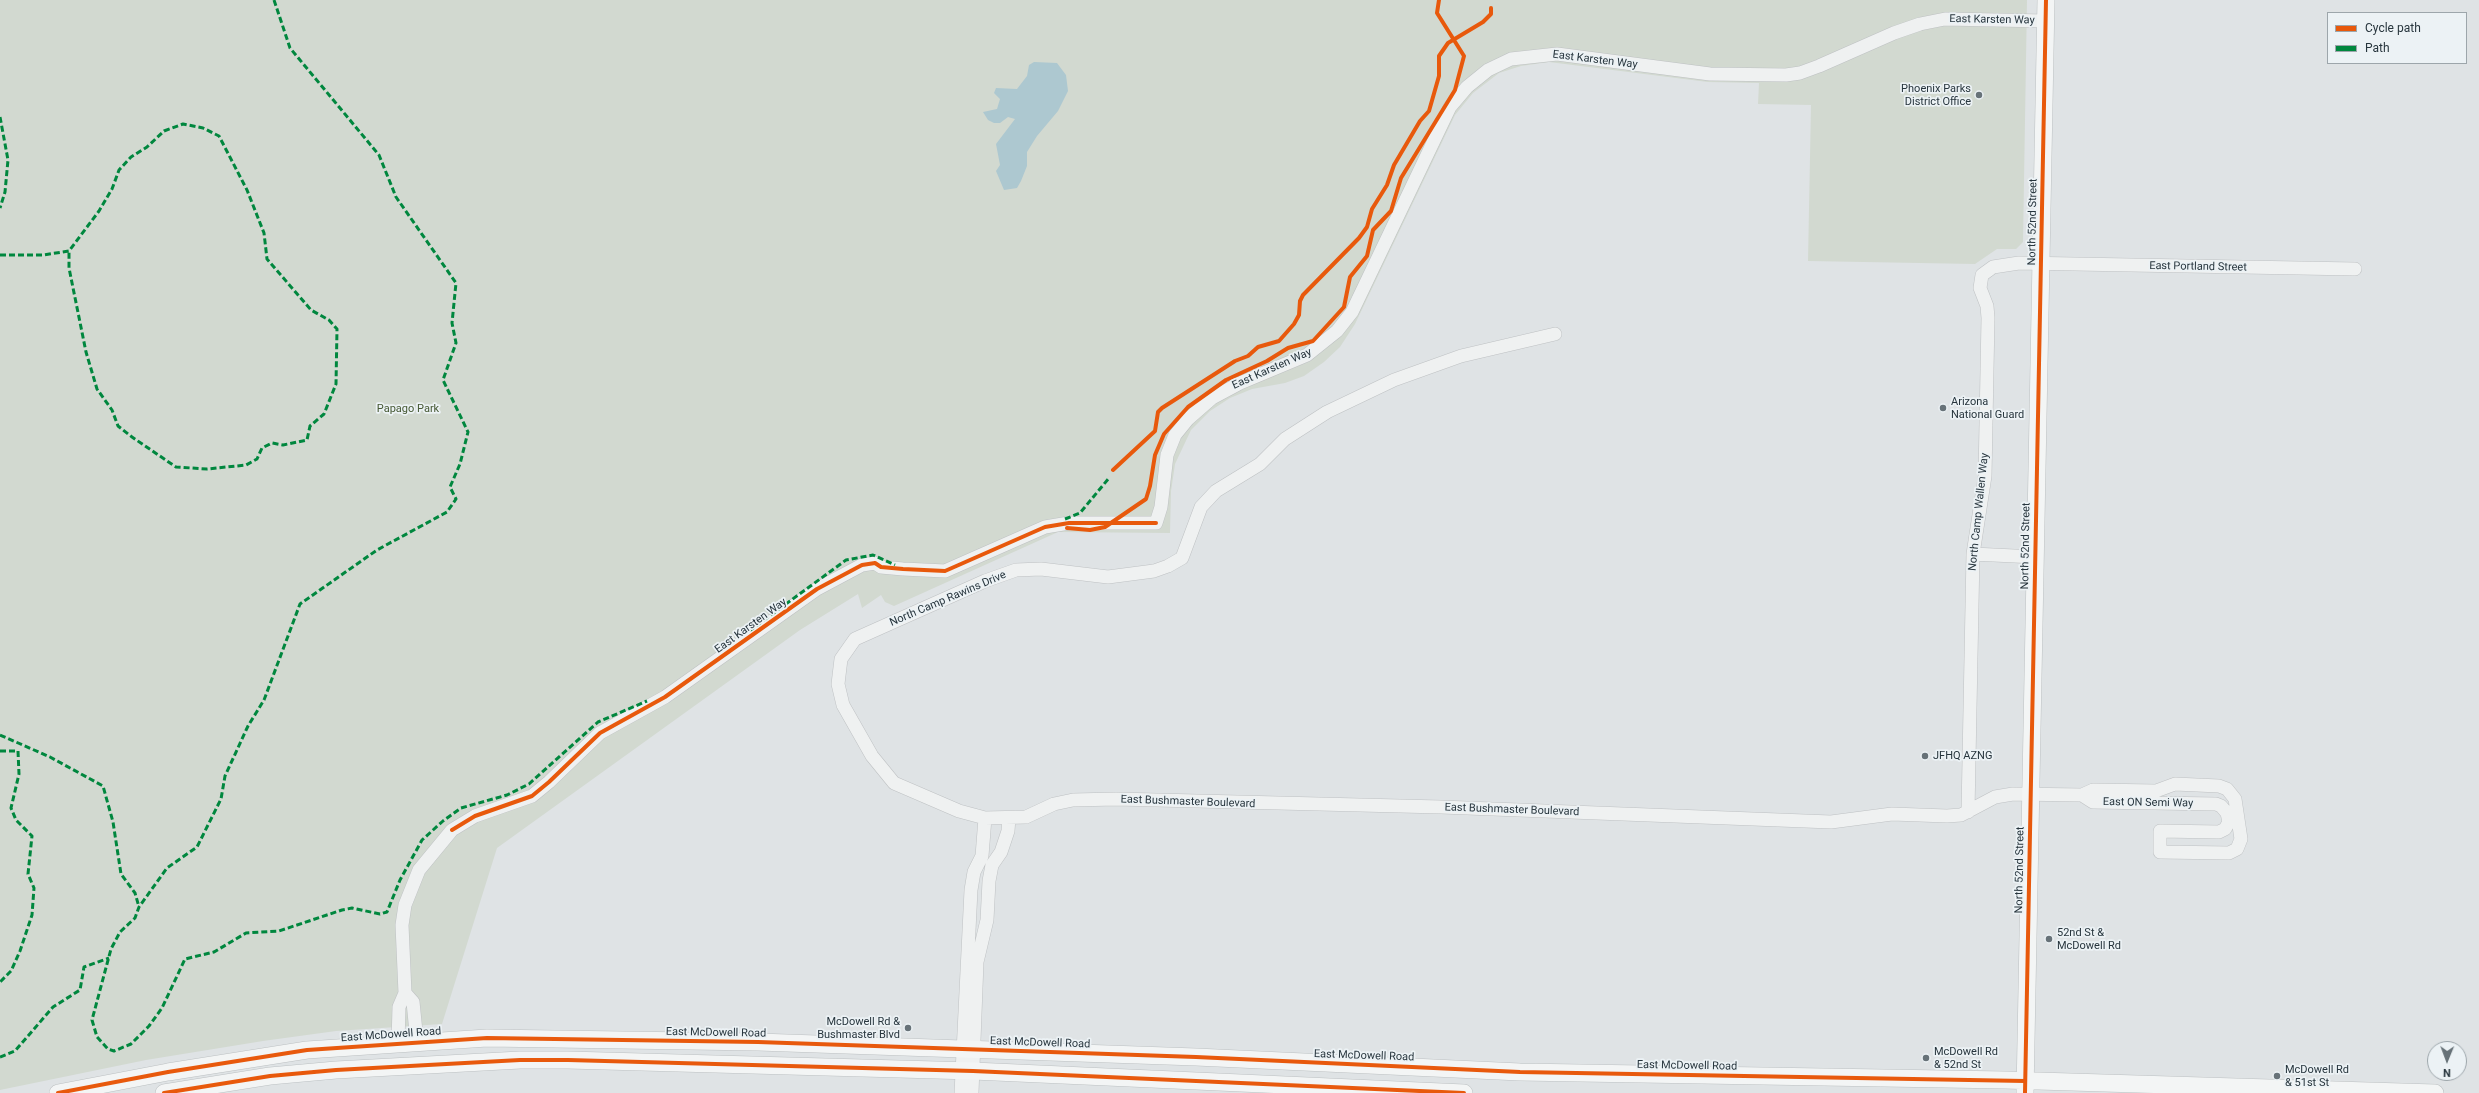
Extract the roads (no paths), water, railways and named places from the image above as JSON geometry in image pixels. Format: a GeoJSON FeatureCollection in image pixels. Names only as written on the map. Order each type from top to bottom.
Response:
{"type":"FeatureCollection","features":[{"type":"Feature","properties":{"kind":"main road","name":"North 52nd Street"},"geometry":{"type":"LineString","coordinates":[[2025,1087],[2046,0]]}},
{"type":"Feature","properties":{"kind":"main road","name":"East McDowell Road"},"geometry":{"type":"LineString","coordinates":[[58,1093],[168,1072],[307,1050],[487,1038],[571,1038],[1196,1057],[1520,1072],[2025,1087],[2435,1093]]}},
{"type":"Feature","properties":{"kind":"main road"},"geometry":{"type":"LineString","coordinates":[[275,1076],[285,1068],[397,1058],[416,1042]]}},
{"type":"Feature","properties":{"kind":"main road"},"geometry":{"type":"LineString","coordinates":[[164,1093],[275,1076],[336,1070],[520,1060],[967,1070],[1464,1093]]}},
{"type":"Feature","properties":{"kind":"street","name":"East Karsten Way"},"geometry":{"type":"LineString","coordinates":[[398,1043],[399,1007],[405,993],[402,924],[405,905],[419,870],[452,830],[475,816],[532,796],[549,782],[600,733],[665,697],[700,674],[783,613],[843,573],[862,565],[875,563],[881,567],[945,571],[1045,527],[1068,523],[1090,522],[1156,523],[1162,507],[1167,455],[1175,435],[1188,419],[1212,398],[1240,383],[1307,355],[1337,332],[1352,312],[1450,107],[1467,87],[1488,70],[1511,59],[1557,54],[1710,74],[1786,75],[1800,73],[1819,66],[1920,24],[1945,19],[2046,21]]}},
{"type":"Feature","properties":{"kind":"street","name":"North Camp Wallen Way"},"geometry":{"type":"LineString","coordinates":[[1968,812],[1973,554],[1985,476],[1988,318],[1987,306],[1980,288],[1982,275],[1993,267],[2019,263],[2041,264]]}},
{"type":"Feature","properties":{"kind":"street","name":"East Portland Street"},"geometry":{"type":"LineString","coordinates":[[2041,264],[2355,269]]}},
{"type":"Feature","properties":{"kind":"street","name":"North Camp Rawins Drive"},"geometry":{"type":"LineString","coordinates":[[985,818],[959,811],[899,785],[886,775],[872,756],[843,705],[838,684],[841,659],[855,639],[985,581],[1016,570],[1041,569],[1108,577],[1154,572],[1168,566],[1182,558],[1201,507],[1216,491],[1260,464],[1284,438],[1327,412],[1394,380],[1461,356],[1555,334]]}},
{"type":"Feature","properties":{"kind":"street"},"geometry":{"type":"LineString","coordinates":[[1973,554],[2035,556]]}},
{"type":"Feature","properties":{"kind":"street","name":"East ON Semi Way"},"geometry":{"type":"LineString","coordinates":[[2082,796],[2093,790],[2156,791],[2175,784],[2219,786]]}},
{"type":"Feature","properties":{"kind":"street"},"geometry":{"type":"LineString","coordinates":[[2219,786],[2227,789],[2235,799],[2241,839],[2237,849],[2229,853],[2160,852],[2160,831],[2219,832],[2224,829],[2229,822],[2227,813],[2221,806],[2216,804],[2219,799],[2219,786]]}},
{"type":"Feature","properties":{"kind":"street","name":"East Bushmaster Boulevard"},"geometry":{"type":"LineString","coordinates":[[985,818],[1026,817],[1054,804],[1074,800],[1116,800],[1441,807],[1807,822],[1844,821],[1892,814],[1947,816],[1968,812],[1995,796],[2013,794]]}},
{"type":"Feature","properties":{"kind":"street","name":"East ON Semi Way"},"geometry":{"type":"LineString","coordinates":[[2013,794],[2082,796],[2093,802],[2216,804]]}},
{"type":"Feature","properties":{"kind":"street"},"geometry":{"type":"LineString","coordinates":[[960,1093],[967,1070],[971,890],[974,872],[982,856],[985,818]]}},
{"type":"Feature","properties":{"kind":"street"},"geometry":{"type":"LineString","coordinates":[[968,1050],[977,962],[987,920],[988,881],[992,865],[1001,852],[1008,831],[1009,818]]}},
{"type":"Feature","properties":{"kind":"street","name":"East Karsten Way"},"geometry":{"type":"LineString","coordinates":[[405,993],[413,1002],[416,1042]]}},
{"type":"Feature","properties":{"kind":"street"},"geometry":{"type":"LineString","coordinates":[[967,1070],[972,1093]]}},
{"type":"Feature","properties":{"kind":"water"},"geometry":{"type":"Polygon","coordinates":[[[1034,62],[1057,63],[1066,75],[1068,91],[1058,111],[1037,136],[1027,152],[1027,166],[1017,188],[1004,190],[996,171],[1000,165],[996,144],[1015,119],[1008,117],[1000,123],[994,123],[988,120],[983,112],[997,109],[1000,99],[994,93],[996,88],[1017,89],[1027,76],[1029,65],[1034,62]]]}},
{"type":"Feature","properties":{"kind":"place","name":"Phoenix Parks District Office"},"geometry":{"type":"Point","coordinates":[1979,95]}},
{"type":"Feature","properties":{"kind":"place","name":"Arizona National Guard"},"geometry":{"type":"Point","coordinates":[1943,408]}},
{"type":"Feature","properties":{"kind":"place","name":"JFHQ AZNG"},"geometry":{"type":"Point","coordinates":[1925,756]}},
{"type":"Feature","properties":{"kind":"place","name":"52nd St & McDowell Rd"},"geometry":{"type":"Point","coordinates":[2049,939]}},
{"type":"Feature","properties":{"kind":"place","name":"McDowell Rd & Bushmaster Blvd"},"geometry":{"type":"Point","coordinates":[908,1028]}},
{"type":"Feature","properties":{"kind":"place","name":"McDowell Rd & 52nd St"},"geometry":{"type":"Point","coordinates":[1926,1058]}},
{"type":"Feature","properties":{"kind":"place","name":"McDowell Rd & 51st St"},"geometry":{"type":"Point","coordinates":[2277,1076]}},
{"type":"Feature","properties":{"kind":"park label","name":"Papago Park"},"geometry":{"type":"Point","coordinates":[408,409]}}]}
